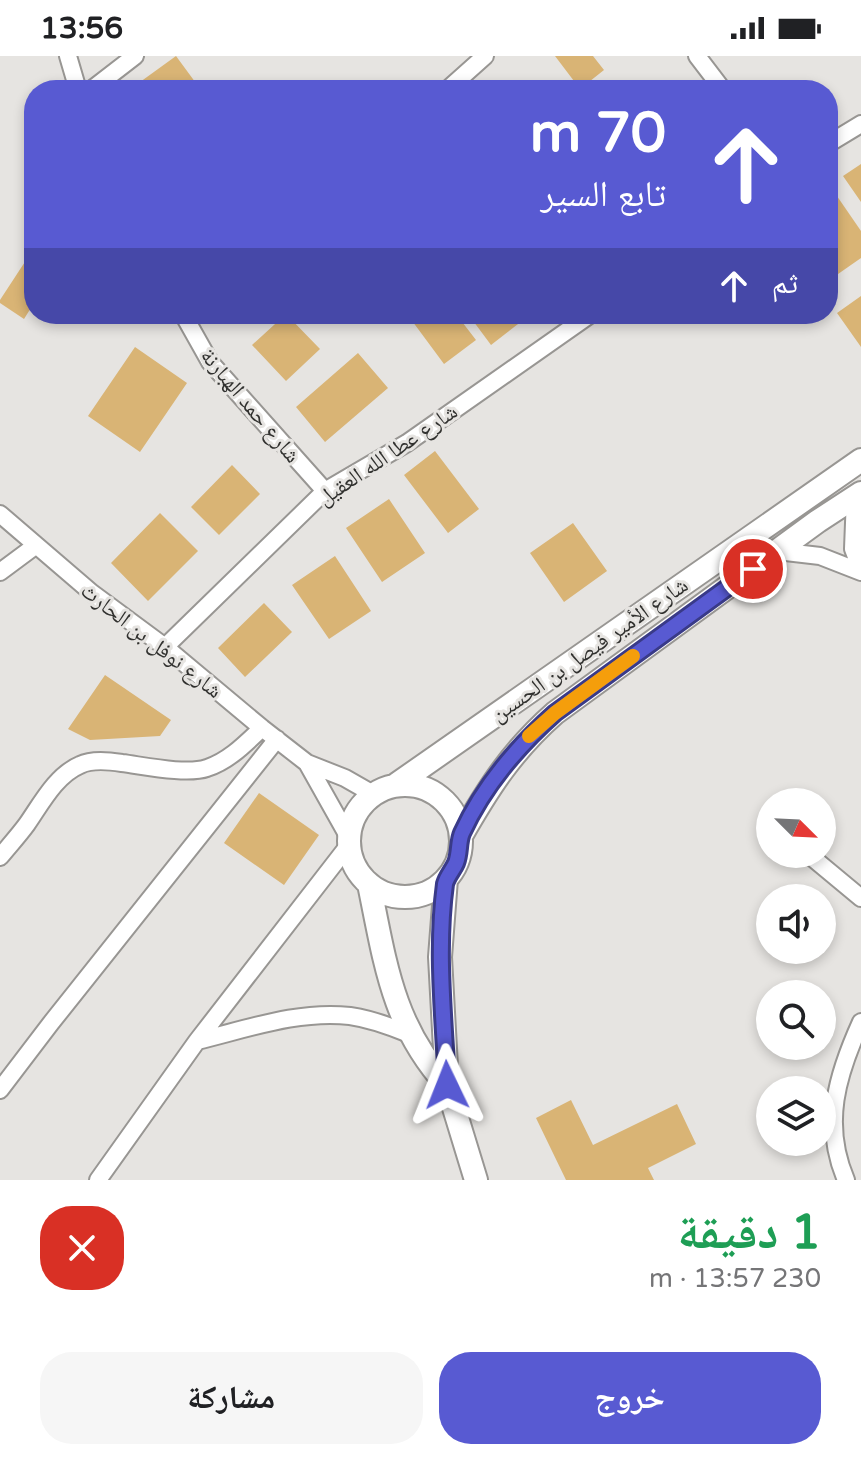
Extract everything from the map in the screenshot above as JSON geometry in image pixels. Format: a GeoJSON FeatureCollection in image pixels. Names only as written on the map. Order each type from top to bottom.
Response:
{"type":"FeatureCollection","features":[{"type":"Feature","properties":{"kind":"street"},"geometry":{"type":"LineString","coordinates":[[68,56],[75,80]]}},
{"type":"Feature","properties":{"kind":"street"},"geometry":{"type":"LineString","coordinates":[[104,80],[135,56]]}},
{"type":"Feature","properties":{"kind":"street"},"geometry":{"type":"LineString","coordinates":[[458,80],[485,56]]}},
{"type":"Feature","properties":{"kind":"street"},"geometry":{"type":"LineString","coordinates":[[697,56],[715,80]]}},
{"type":"Feature","properties":{"kind":"street"},"geometry":{"type":"LineString","coordinates":[[838,138],[861,124]]}},
{"type":"Feature","properties":{"kind":"street","name":"شارع حمد الهبارنة"},"geometry":{"type":"LineString","coordinates":[[189,324],[210,362],[325,491]]}},
{"type":"Feature","properties":{"kind":"street","name":"شارع عطا الله العقيل"},"geometry":{"type":"LineString","coordinates":[[165,647],[325,491],[407,443],[577,324]]}},
{"type":"Feature","properties":{"kind":"street","name":"شارع الأمير فيصل بن الحسين"},"geometry":{"type":"LineString","coordinates":[[397,784],[861,460]]}},
{"type":"Feature","properties":{"kind":"street"},"geometry":{"type":"LineString","coordinates":[[858,495],[853,549],[861,571]]}},
{"type":"Feature","properties":{"kind":"street","name":"شارع الأمير فيصل بن الحسين"},"geometry":{"type":"LineString","coordinates":[[461,836],[507,761],[555,713],[858,495]]}},
{"type":"Feature","properties":{"kind":"street","name":"شارع نوفل بن الحارث"},"geometry":{"type":"LineString","coordinates":[[0,514],[92,593],[165,647],[307,763],[345,778],[373,794]]}},
{"type":"Feature","properties":{"kind":"street"},"geometry":{"type":"LineString","coordinates":[[0,572],[35,546]]}},
{"type":"Feature","properties":{"kind":"street"},"geometry":{"type":"LineString","coordinates":[[777,551],[820,556],[861,571]]}},
{"type":"Feature","properties":{"kind":"street"},"geometry":{"type":"LineString","coordinates":[[0,857],[49,792],[80,764],[108,761],[193,771],[218,763],[262,728]]}},
{"type":"Feature","properties":{"kind":"street"},"geometry":{"type":"LineString","coordinates":[[0,1090],[277,739]]}},
{"type":"Feature","properties":{"kind":"street","name":"شارع نوفل بن الحارث"},"geometry":{"type":"LineString","coordinates":[[307,763],[348,841]]}},
{"type":"Feature","properties":{"kind":"street"},"geometry":{"type":"LineString","coordinates":[[397,784],[412,784],[440,796],[458,821],[461,836],[455,866],[446,879],[437,887],[414,896],[390,895],[369,884],[355,867],[348,841],[351,824],[364,802],[373,794],[397,784]]}},
{"type":"Feature","properties":{"kind":"street"},"geometry":{"type":"LineString","coordinates":[[98,1180],[197,1041],[348,841]]}},
{"type":"Feature","properties":{"kind":"street"},"geometry":{"type":"LineString","coordinates":[[825,868],[861,898]]}},
{"type":"Feature","properties":{"kind":"street"},"geometry":{"type":"LineString","coordinates":[[446,879],[440,957],[447,1085],[470,1176]]}},
{"type":"Feature","properties":{"kind":"street"},"geometry":{"type":"LineString","coordinates":[[369,884],[390,986],[409,1034],[426,1061],[447,1085]]}},
{"type":"Feature","properties":{"kind":"street"},"geometry":{"type":"LineString","coordinates":[[197,1041],[291,1018],[321,1015],[352,1016],[409,1034]]}},
{"type":"Feature","properties":{"kind":"street"},"geometry":{"type":"LineString","coordinates":[[846,1180],[839,1165],[832,1133],[835,1100],[847,1054],[861,1022]]}},
{"type":"Feature","properties":{"kind":"building"},"geometry":{"type":"Polygon","coordinates":[[[176,56],[194,80],[143,80],[176,56]]]}},
{"type":"Feature","properties":{"kind":"building"},"geometry":{"type":"Polygon","coordinates":[[[555,56],[593,56],[604,70],[591,80],[573,80],[555,56]]]}},
{"type":"Feature","properties":{"kind":"building"},"geometry":{"type":"Polygon","coordinates":[[[861,164],[861,202],[843,176],[861,164]]]}},
{"type":"Feature","properties":{"kind":"building"},"geometry":{"type":"Polygon","coordinates":[[[838,198],[861,231],[861,258],[838,274],[838,198]]]}},
{"type":"Feature","properties":{"kind":"building"},"geometry":{"type":"Polygon","coordinates":[[[24,263],[24,319],[0,300],[24,263]]]}},
{"type":"Feature","properties":{"kind":"building"},"geometry":{"type":"Polygon","coordinates":[[[861,296],[861,347],[838,314],[861,296]]]}},
{"type":"Feature","properties":{"kind":"building"},"geometry":{"type":"Polygon","coordinates":[[[275,324],[296,324],[320,349],[286,381],[252,345],[275,324]]]}},
{"type":"Feature","properties":{"kind":"building"},"geometry":{"type":"Polygon","coordinates":[[[414,324],[464,324],[476,340],[444,364],[414,324]]]}},
{"type":"Feature","properties":{"kind":"building"},"geometry":{"type":"Polygon","coordinates":[[[475,324],[518,324],[491,345],[475,324]]]}},
{"type":"Feature","properties":{"kind":"building"},"geometry":{"type":"Polygon","coordinates":[[[135,347],[187,383],[140,452],[88,416],[135,347]]]}},
{"type":"Feature","properties":{"kind":"building"},"geometry":{"type":"Polygon","coordinates":[[[358,353],[388,388],[325,442],[296,407],[358,353]]]}},
{"type":"Feature","properties":{"kind":"building"},"geometry":{"type":"Polygon","coordinates":[[[435,451],[479,509],[448,533],[404,475],[435,451]]]}},
{"type":"Feature","properties":{"kind":"building"},"geometry":{"type":"Polygon","coordinates":[[[232,465],[260,494],[219,535],[191,507],[232,465]]]}},
{"type":"Feature","properties":{"kind":"building"},"geometry":{"type":"Polygon","coordinates":[[[389,499],[425,553],[382,582],[346,528],[389,499]]]}},
{"type":"Feature","properties":{"kind":"building"},"geometry":{"type":"Polygon","coordinates":[[[160,513],[198,551],[148,601],[111,563],[160,513]]]}},
{"type":"Feature","properties":{"kind":"building"},"geometry":{"type":"Polygon","coordinates":[[[573,523],[607,571],[564,602],[530,553],[573,523]]]}},
{"type":"Feature","properties":{"kind":"building"},"geometry":{"type":"Polygon","coordinates":[[[335,556],[371,611],[329,639],[292,585],[335,556]]]}},
{"type":"Feature","properties":{"kind":"building"},"geometry":{"type":"Polygon","coordinates":[[[264,603],[292,632],[245,677],[218,648],[264,603]]]}},
{"type":"Feature","properties":{"kind":"building"},"geometry":{"type":"Polygon","coordinates":[[[105,675],[171,720],[160,736],[90,740],[68,729],[105,675]]]}},
{"type":"Feature","properties":{"kind":"building"},"geometry":{"type":"Polygon","coordinates":[[[259,793],[319,835],[284,885],[224,843],[259,793]]]}},
{"type":"Feature","properties":{"kind":"building"},"geometry":{"type":"Polygon","coordinates":[[[571,1100],[593,1145],[677,1104],[696,1144],[648,1168],[654,1180],[566,1180],[536,1118],[571,1100]]]}},
{"type":"Feature","properties":{"kind":"slow traffic"},"geometry":{"type":"LineString","coordinates":[[529,736],[633,656]]}},
{"type":"Feature","properties":{"kind":"route"},"geometry":{"type":"LineString","coordinates":[[447,1085],[440,957],[446,879],[455,866],[461,836],[486,791],[507,761],[555,713],[753,569]]}}]}
